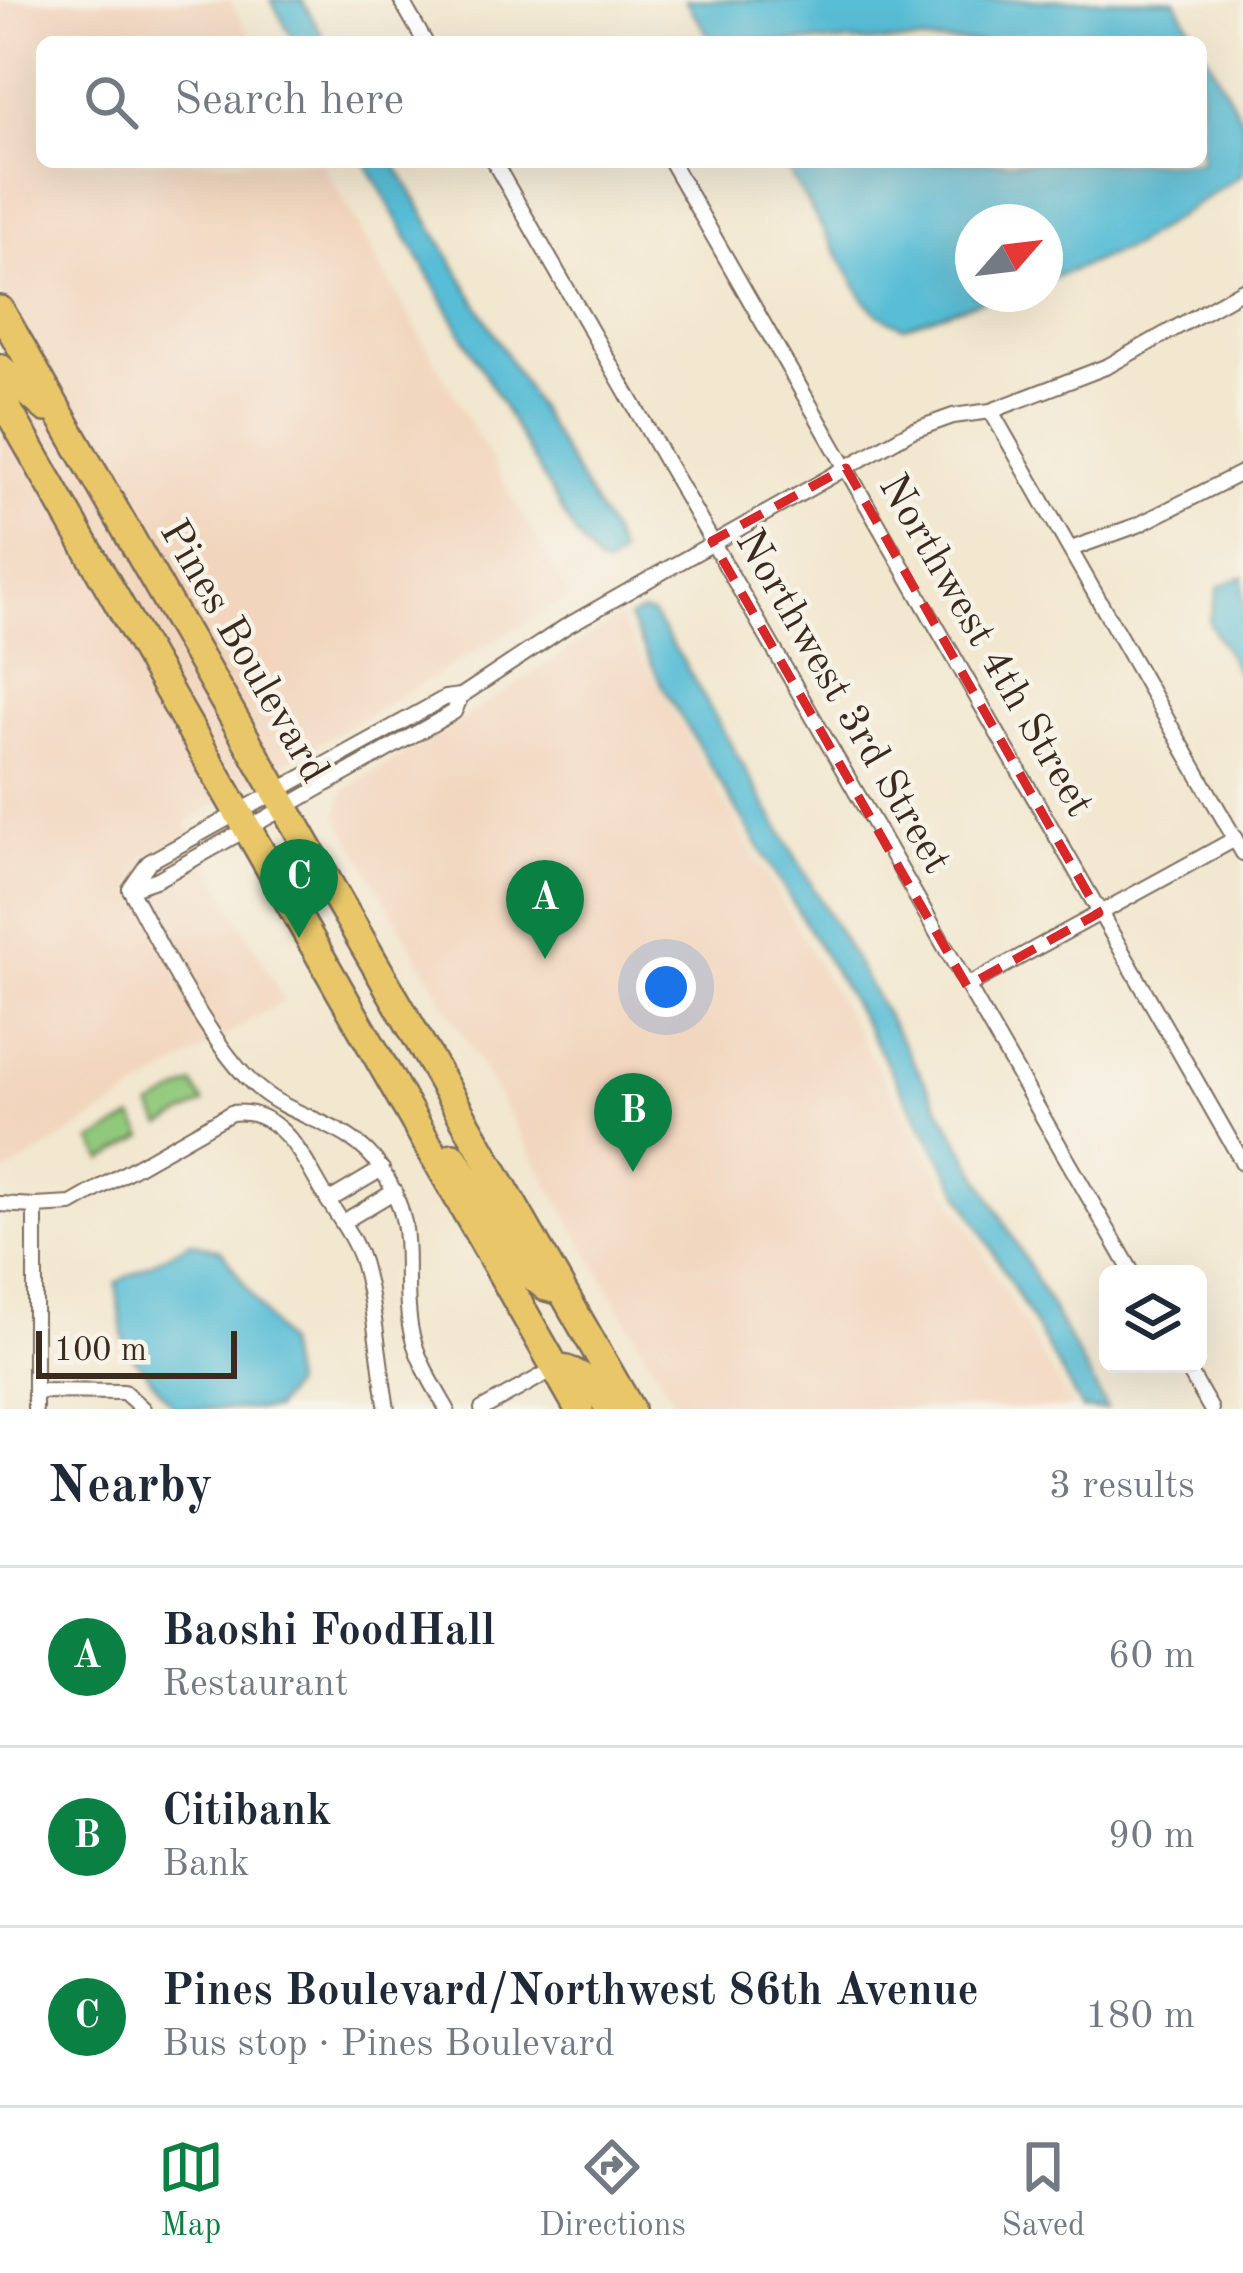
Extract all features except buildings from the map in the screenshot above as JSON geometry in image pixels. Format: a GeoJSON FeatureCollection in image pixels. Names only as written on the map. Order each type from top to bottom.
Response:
{"type":"FeatureCollection","features":[{"type":"Feature","properties":{"kind":"highway","name":"Pines Boulevard"},"geometry":{"type":"LineString","coordinates":[[4,320],[630,1409]]}},
{"type":"Feature","properties":{"kind":"highway"},"geometry":{"type":"LineString","coordinates":[[0,368],[64,422]]}},
{"type":"Feature","properties":{"kind":"highway","name":"Pines Boulevard"},"geometry":{"type":"LineString","coordinates":[[0,396],[579,1409]]}},
{"type":"Feature","properties":{"kind":"highway"},"geometry":{"type":"LineString","coordinates":[[412,1116],[434,1132],[473,1184],[529,1273],[546,1287],[562,1291]]}},
{"type":"Feature","properties":{"kind":"highway"},"geometry":{"type":"LineString","coordinates":[[556,1369],[590,1383],[610,1409]]}},
{"type":"Feature","properties":{"kind":"street"},"geometry":{"type":"LineString","coordinates":[[401,0],[422,36]]}},
{"type":"Feature","properties":{"kind":"street","name":"Northwest 3rd Street"},"geometry":{"type":"LineString","coordinates":[[497,168],[1128,1265]]}},
{"type":"Feature","properties":{"kind":"street","name":"Northwest 4th Street"},"geometry":{"type":"LineString","coordinates":[[674,168],[1243,1162]]}},
{"type":"Feature","properties":{"kind":"street"},"geometry":{"type":"LineString","coordinates":[[243,818],[454,712],[461,696],[562,628],[911,431],[952,416],[991,410],[1108,366],[1243,290]]}},
{"type":"Feature","properties":{"kind":"street"},"geometry":{"type":"LineString","coordinates":[[991,410],[1243,853]]}},
{"type":"Feature","properties":{"kind":"street"},"geometry":{"type":"LineString","coordinates":[[1071,549],[1138,525],[1243,472]]}},
{"type":"Feature","properties":{"kind":"street","name":"Pines Boulevard"},"geometry":{"type":"LineString","coordinates":[[243,818],[148,862],[130,889],[233,1064],[260,1090],[358,1140],[382,1169]]}},
{"type":"Feature","properties":{"kind":"street"},"geometry":{"type":"LineString","coordinates":[[967,986],[1234,839]]}},
{"type":"Feature","properties":{"kind":"street"},"geometry":{"type":"LineString","coordinates":[[0,1204],[71,1204],[231,1113],[243,1112],[276,1125],[298,1146],[363,1265],[387,1409]]}},
{"type":"Feature","properties":{"kind":"street"},"geometry":{"type":"LineString","coordinates":[[328,1201],[382,1169],[395,1191],[409,1236],[410,1323],[415,1348],[447,1409]]}},
{"type":"Feature","properties":{"kind":"street"},"geometry":{"type":"LineString","coordinates":[[343,1222],[395,1191]]}},
{"type":"Feature","properties":{"kind":"street"},"geometry":{"type":"LineString","coordinates":[[35,1206],[35,1409]]}},
{"type":"Feature","properties":{"kind":"street"},"geometry":{"type":"LineString","coordinates":[[482,1409],[556,1369]]}},
{"type":"Feature","properties":{"kind":"street"},"geometry":{"type":"LineString","coordinates":[[1190,1373],[1211,1409]]}},
{"type":"Feature","properties":{"kind":"street"},"geometry":{"type":"LineString","coordinates":[[36,1391],[116,1391],[131,1396],[143,1409]]}},
{"type":"Feature","properties":{"kind":"highlighted area"},"geometry":{"type":"Polygon","coordinates":[[[846,468],[1099,913],[967,986],[712,541],[846,468]]]}},
{"type":"Feature","properties":{"kind":"shaded area"},"geometry":{"type":"Polygon","coordinates":[[[0,0],[230,0],[251,36],[36,36],[36,168],[325,168],[569,597],[185,822],[284,1000],[0,1177],[0,0]]]}},
{"type":"Feature","properties":{"kind":"shaded area"},"geometry":{"type":"Polygon","coordinates":[[[619,617],[1073,1409],[678,1409],[337,816],[344,790],[619,617]]]}},
{"type":"Feature","properties":{"kind":"green space"},"geometry":{"type":"Polygon","coordinates":[[[193,1084],[204,1103],[162,1126],[151,1107],[193,1084]]]}},
{"type":"Feature","properties":{"kind":"green space"},"geometry":{"type":"Polygon","coordinates":[[[133,1118],[144,1137],[103,1160],[92,1141],[133,1118]]]}},
{"type":"Feature","properties":{"kind":"water"},"geometry":{"type":"Polygon","coordinates":[[[271,0],[302,0],[323,36],[292,36],[271,0]]]}},
{"type":"Feature","properties":{"kind":"water"},"geometry":{"type":"Polygon","coordinates":[[[685,0],[1175,0],[1196,36],[709,36],[685,0]]]}},
{"type":"Feature","properties":{"kind":"water"},"geometry":{"type":"Polygon","coordinates":[[[1207,57],[1243,121],[1243,174],[1131,247],[1063,274],[1063,204],[955,204],[955,310],[903,327],[878,314],[864,299],[787,168],[1207,168],[1207,57]]]}},
{"type":"Feature","properties":{"kind":"water"},"geometry":{"type":"Polygon","coordinates":[[[368,168],[398,168],[620,555],[607,567],[598,564],[575,534],[368,168]]]}},
{"type":"Feature","properties":{"kind":"water"},"geometry":{"type":"Polygon","coordinates":[[[1243,576],[1243,681],[1209,622],[1219,587],[1243,576]]]}},
{"type":"Feature","properties":{"kind":"water"},"geometry":{"type":"Polygon","coordinates":[[[642,612],[652,614],[683,661],[1107,1409],[1082,1409],[847,993],[662,685],[629,618],[642,612]]]}},
{"type":"Feature","properties":{"kind":"water"},"geometry":{"type":"Polygon","coordinates":[[[191,1242],[221,1250],[285,1344],[292,1385],[274,1409],[175,1409],[125,1346],[116,1283],[191,1242]]]}},
{"type":"Feature","properties":{"kind":"place","name":"Pines Boulevard/Northwest 86th Avenue"},"geometry":{"type":"Point","coordinates":[299,938]}},
{"type":"Feature","properties":{"kind":"place","name":"Baoshi FoodHall"},"geometry":{"type":"Point","coordinates":[545,959]}},
{"type":"Feature","properties":{"kind":"place","name":"Citibank"},"geometry":{"type":"Point","coordinates":[633,1172]}}]}
